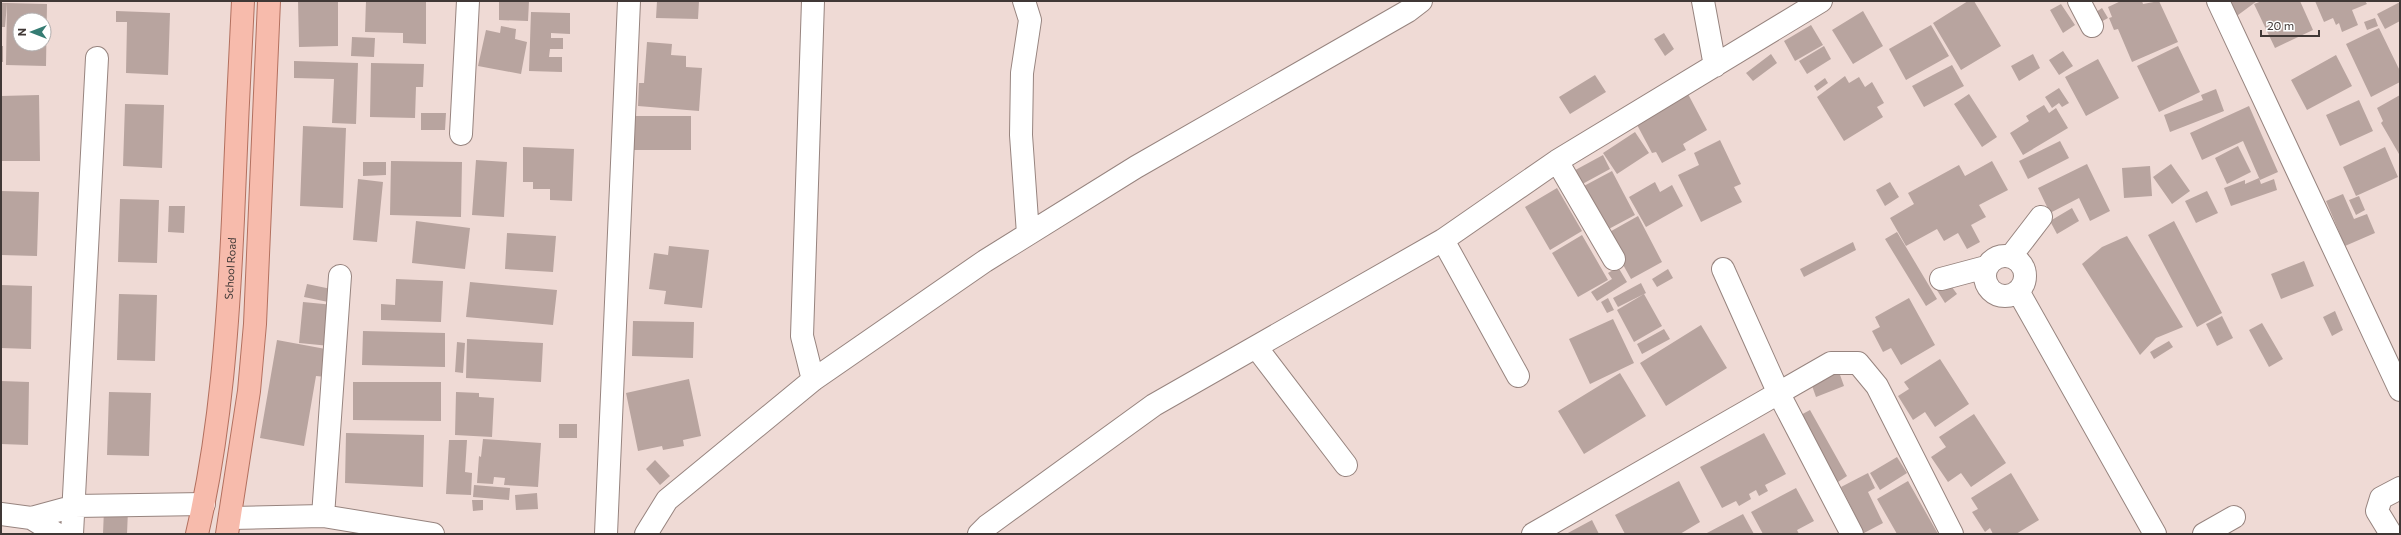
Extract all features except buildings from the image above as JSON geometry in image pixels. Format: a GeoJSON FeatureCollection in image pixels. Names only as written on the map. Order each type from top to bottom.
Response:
{"type":"FeatureCollection","features":[{"type":"Feature","properties":{"kind":"main road","name":"School Road"},"geometry":{"type":"LineString","coordinates":[[197,534],[204,504],[217,425],[228,320],[243,1]]}},
{"type":"Feature","properties":{"kind":"main road"},"geometry":{"type":"LineString","coordinates":[[229,526],[249,391],[255,324],[269,1]]}},
{"type":"Feature","properties":{"kind":"street"},"geometry":{"type":"LineString","coordinates":[[461,134],[468,1]]}},
{"type":"Feature","properties":{"kind":"street"},"geometry":{"type":"LineString","coordinates":[[606,534],[629,1]]}},
{"type":"Feature","properties":{"kind":"street"},"geometry":{"type":"LineString","coordinates":[[813,1],[802,336],[813,380]]}},
{"type":"Feature","properties":{"kind":"street"},"geometry":{"type":"LineString","coordinates":[[1024,1],[1030,20],[1022,74],[1021,135],[1028,234]]}},
{"type":"Feature","properties":{"kind":"street"},"geometry":{"type":"LineString","coordinates":[[646,534],[667,500],[813,380],[1028,234],[1136,167],[1408,11],[1421,1]]}},
{"type":"Feature","properties":{"kind":"street"},"geometry":{"type":"LineString","coordinates":[[1703,1],[1715,66]]}},
{"type":"Feature","properties":{"kind":"street"},"geometry":{"type":"LineString","coordinates":[[979,534],[987,526],[1154,405],[1443,240],[1557,161],[1821,1]]}},
{"type":"Feature","properties":{"kind":"street"},"geometry":{"type":"LineString","coordinates":[[2079,1],[2092,26]]}},
{"type":"Feature","properties":{"kind":"street"},"geometry":{"type":"LineString","coordinates":[[2218,1],[2400,390]]}},
{"type":"Feature","properties":{"kind":"street"},"geometry":{"type":"LineString","coordinates":[[72,534],[75,506],[97,58]]}},
{"type":"Feature","properties":{"kind":"street"},"geometry":{"type":"LineString","coordinates":[[1557,161],[1614,259]]}},
{"type":"Feature","properties":{"kind":"street"},"geometry":{"type":"LineString","coordinates":[[2011,256],[2041,218]]}},
{"type":"Feature","properties":{"kind":"street"},"geometry":{"type":"LineString","coordinates":[[1443,240],[1518,376]]}},
{"type":"Feature","properties":{"kind":"street"},"geometry":{"type":"LineString","coordinates":[[1941,279],[1986,267],[1997,257],[2011,256],[2022,265],[2025,279],[2018,291],[2006,297],[1992,293],[1985,281],[1986,267]]}},
{"type":"Feature","properties":{"kind":"street"},"geometry":{"type":"LineString","coordinates":[[1723,269],[1779,394],[1852,534]]}},
{"type":"Feature","properties":{"kind":"street"},"geometry":{"type":"LineString","coordinates":[[324,516],[340,276]]}},
{"type":"Feature","properties":{"kind":"street"},"geometry":{"type":"LineString","coordinates":[[2018,291],[2155,534]]}},
{"type":"Feature","properties":{"kind":"street"},"geometry":{"type":"LineString","coordinates":[[1256,347],[1346,465]]}},
{"type":"Feature","properties":{"kind":"street"},"geometry":{"type":"LineString","coordinates":[[1533,534],[1831,363],[1858,363],[1877,386],[1952,534]]}},
{"type":"Feature","properties":{"kind":"street"},"geometry":{"type":"LineString","coordinates":[[2391,534],[2377,512],[2381,498],[2400,488]]}},
{"type":"Feature","properties":{"kind":"street"},"geometry":{"type":"LineString","coordinates":[[15,521],[75,506],[204,504]]}},
{"type":"Feature","properties":{"kind":"street"},"geometry":{"type":"LineString","coordinates":[[229,526],[324,516],[433,534]]}},
{"type":"Feature","properties":{"kind":"street"},"geometry":{"type":"LineString","coordinates":[[2204,534],[2234,517]]}},
{"type":"Feature","properties":{"kind":"street"},"geometry":{"type":"LineString","coordinates":[[15,521],[56,534]]}}]}
